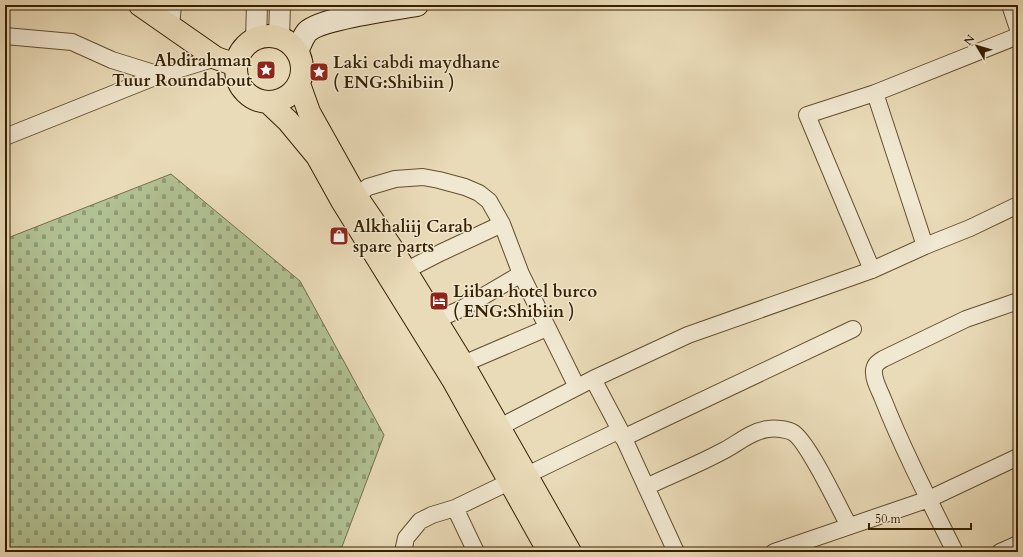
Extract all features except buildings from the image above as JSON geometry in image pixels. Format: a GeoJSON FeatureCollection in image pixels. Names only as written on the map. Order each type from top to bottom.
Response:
{"type":"FeatureCollection","features":[{"type":"Feature","properties":{"kind":"highway"},"geometry":{"type":"LineString","coordinates":[[140,5],[216,58],[236,65]]}},
{"type":"Feature","properties":{"kind":"highway"},"geometry":{"type":"LineString","coordinates":[[267,36],[279,37],[289,43],[297,51],[301,62],[302,73],[299,84],[291,94],[281,100],[268,102],[258,100],[248,95],[241,87],[237,76],[236,65],[240,54],[246,45],[256,39],[267,36]]}},
{"type":"Feature","properties":{"kind":"highway"},"geometry":{"type":"LineString","coordinates":[[299,84],[309,112],[356,196],[391,247],[463,364],[492,431],[518,479],[549,552]]}},
{"type":"Feature","properties":{"kind":"highway"},"geometry":{"type":"LineString","coordinates":[[268,102],[288,121],[317,156],[401,297],[453,380],[492,431]]}},
{"type":"Feature","properties":{"kind":"highway"},"geometry":{"type":"LineString","coordinates":[[518,479],[570,552]]}},
{"type":"Feature","properties":{"kind":"main road"},"geometry":{"type":"LineString","coordinates":[[297,51],[307,32],[318,25],[366,13],[417,5]]}},
{"type":"Feature","properties":{"kind":"street"},"geometry":{"type":"LineString","coordinates":[[171,27],[173,5]]}},
{"type":"Feature","properties":{"kind":"street"},"geometry":{"type":"LineString","coordinates":[[256,39],[257,5]]}},
{"type":"Feature","properties":{"kind":"street"},"geometry":{"type":"LineString","coordinates":[[279,37],[280,5]]}},
{"type":"Feature","properties":{"kind":"street"},"geometry":{"type":"LineString","coordinates":[[1010,5],[1018,29]]}},
{"type":"Feature","properties":{"kind":"street"},"geometry":{"type":"LineString","coordinates":[[5,36],[72,42],[112,60],[160,75]]}},
{"type":"Feature","properties":{"kind":"street"},"geometry":{"type":"LineString","coordinates":[[872,270],[807,115],[875,93],[1018,36]]}},
{"type":"Feature","properties":{"kind":"street"},"geometry":{"type":"LineString","coordinates":[[5,137],[160,75],[216,58]]}},
{"type":"Feature","properties":{"kind":"street"},"geometry":{"type":"LineString","coordinates":[[875,93],[925,246]]}},
{"type":"Feature","properties":{"kind":"street"},"geometry":{"type":"LineString","coordinates":[[356,196],[368,187],[395,179],[423,177],[465,187],[479,193],[489,201],[502,224],[521,274],[577,387]]}},
{"type":"Feature","properties":{"kind":"street"},"geometry":{"type":"LineString","coordinates":[[492,431],[593,379],[688,335],[872,270],[970,228],[1018,205]]}},
{"type":"Feature","properties":{"kind":"street"},"geometry":{"type":"LineString","coordinates":[[405,271],[502,224]]}},
{"type":"Feature","properties":{"kind":"street"},"geometry":{"type":"LineString","coordinates":[[436,320],[463,308],[521,274]]}},
{"type":"Feature","properties":{"kind":"street"},"geometry":{"type":"LineString","coordinates":[[955,552],[897,430],[877,384],[874,370],[877,363],[966,319],[1018,301]]}},
{"type":"Feature","properties":{"kind":"street"},"geometry":{"type":"LineString","coordinates":[[463,364],[547,328]]}},
{"type":"Feature","properties":{"kind":"street"},"geometry":{"type":"LineString","coordinates":[[403,552],[406,538],[420,521],[432,514],[454,508],[853,329]]}},
{"type":"Feature","properties":{"kind":"street"},"geometry":{"type":"LineString","coordinates":[[593,379],[621,434],[676,552]]}},
{"type":"Feature","properties":{"kind":"street"},"geometry":{"type":"LineString","coordinates":[[646,487],[722,452],[754,434],[767,429],[782,430],[792,432],[801,440],[811,455],[849,526]]}},
{"type":"Feature","properties":{"kind":"street"},"geometry":{"type":"LineString","coordinates":[[774,552],[929,499],[1018,457]]}},
{"type":"Feature","properties":{"kind":"street"},"geometry":{"type":"LineString","coordinates":[[454,508],[476,552]]}},
{"type":"Feature","properties":{"kind":"street"},"geometry":{"type":"LineString","coordinates":[[1000,552],[1018,544]]}},
{"type":"Feature","properties":{"kind":"green space"},"geometry":{"type":"Polygon","coordinates":[[[171,174],[300,281],[384,435],[340,552],[5,552],[5,239],[171,174]]]}},
{"type":"Feature","properties":{"kind":"place","name":"Abdirahman Tuur Roundabout"},"geometry":{"type":"Point","coordinates":[266,70]}},
{"type":"Feature","properties":{"kind":"place","name":"Laki cabdi maydhane ( ENG:Shibiin )"},"geometry":{"type":"Point","coordinates":[319,72]}},
{"type":"Feature","properties":{"kind":"place","name":"Alkhaliij Carab spare parts"},"geometry":{"type":"Point","coordinates":[339,236]}},
{"type":"Feature","properties":{"kind":"place","name":"Liiban hotel burco ( ENG:Shibiin )"},"geometry":{"type":"Point","coordinates":[439,301]}}]}
